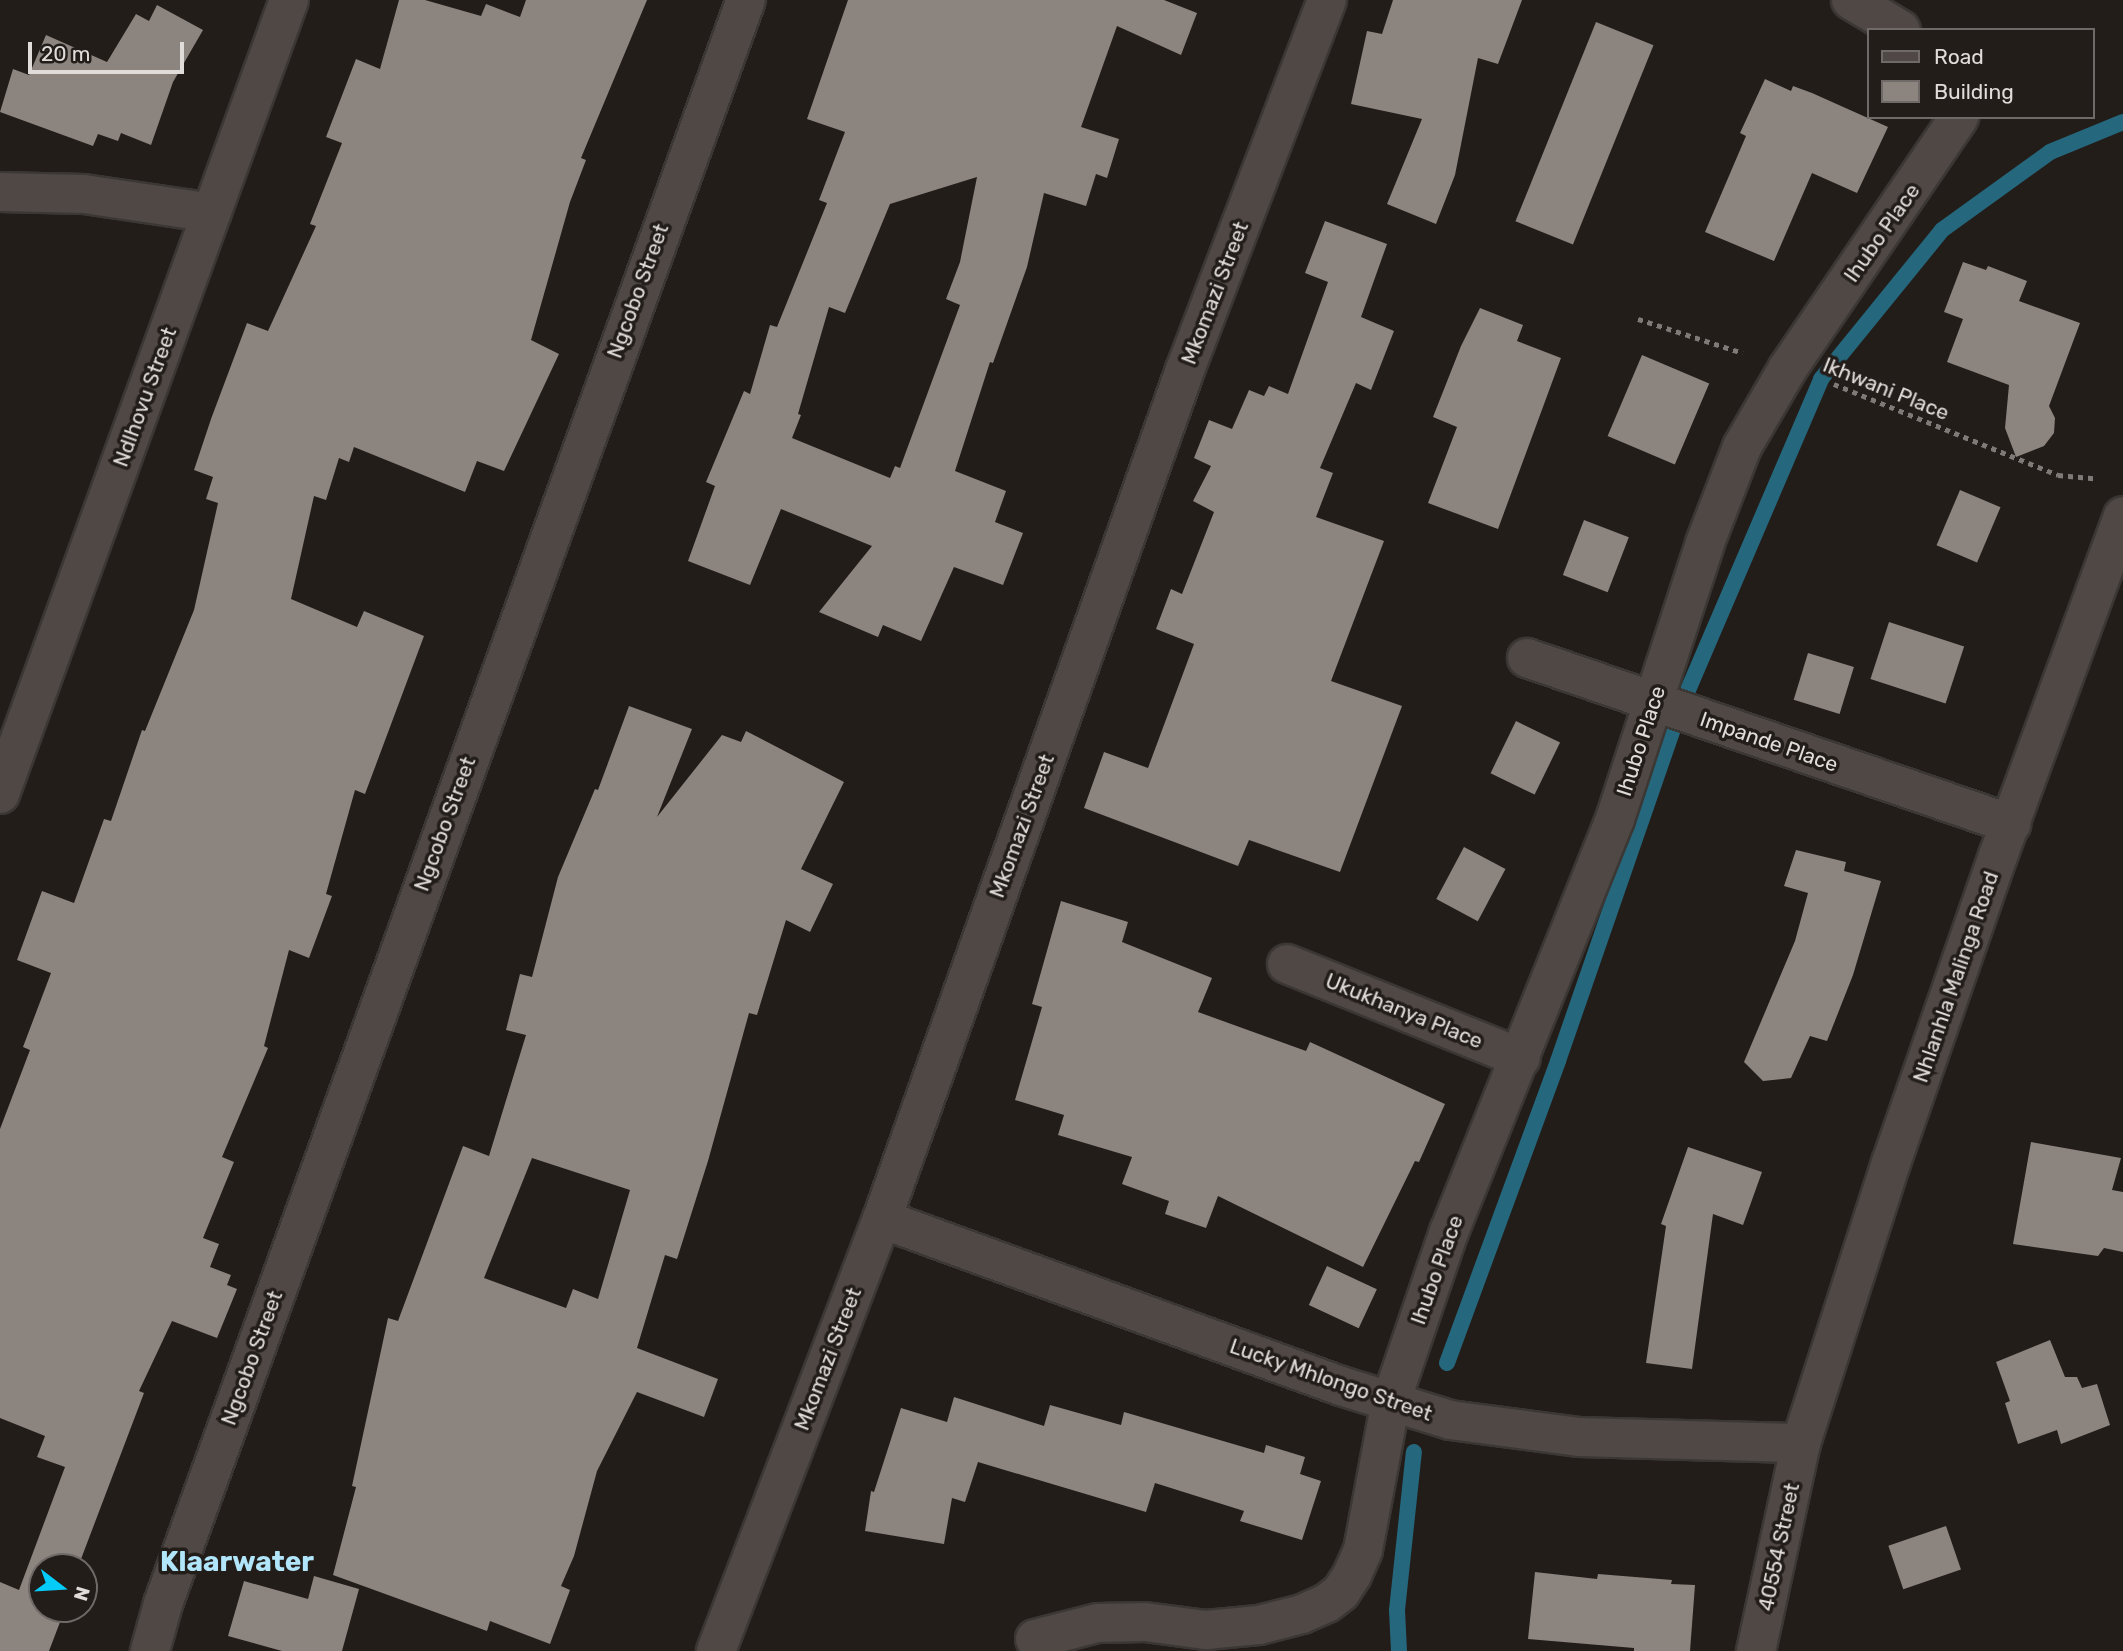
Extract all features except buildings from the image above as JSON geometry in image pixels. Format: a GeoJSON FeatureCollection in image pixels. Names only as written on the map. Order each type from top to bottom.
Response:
{"type":"FeatureCollection","features":[{"type":"Feature","properties":{"kind":"street","name":"Ndlhovu Street"},"geometry":{"type":"LineString","coordinates":[[0,794],[289,0]]}},
{"type":"Feature","properties":{"kind":"street","name":"Ngcobo Street"},"geometry":{"type":"LineString","coordinates":[[150,1651],[182,1552],[746,0]]}},
{"type":"Feature","properties":{"kind":"street","name":"Mkomazi Street"},"geometry":{"type":"LineString","coordinates":[[716,1651],[882,1219],[1185,370],[1327,0]]}},
{"type":"Feature","properties":{"kind":"street"},"geometry":{"type":"LineString","coordinates":[[1852,0],[1898,28]]}},
{"type":"Feature","properties":{"kind":"street","name":"Ihubo Place"},"geometry":{"type":"LineString","coordinates":[[1035,1639],[1098,1623],[1145,1622],[1206,1630],[1237,1628],[1301,1614],[1327,1603],[1341,1592],[1363,1550],[1391,1401],[1449,1232],[1615,820],[1705,543],[1742,447],[1788,368],[1958,119]]}},
{"type":"Feature","properties":{"kind":"street"},"geometry":{"type":"LineString","coordinates":[[0,192],[84,194],[212,213]]}},
{"type":"Feature","properties":{"kind":"street","name":"Nhlanhla Malinga Road"},"geometry":{"type":"LineString","coordinates":[[1801,1444],[1891,1163],[2123,516]]}},
{"type":"Feature","properties":{"kind":"street","name":"Impande Place"},"geometry":{"type":"LineString","coordinates":[[1527,658],[2011,824]]}},
{"type":"Feature","properties":{"kind":"street","name":"Ukukhanya Place"},"geometry":{"type":"LineString","coordinates":[[1287,964],[1521,1058]]}},
{"type":"Feature","properties":{"kind":"street","name":"Lucky Mhlongo Street"},"geometry":{"type":"LineString","coordinates":[[882,1219],[1067,1289],[1450,1420],[1580,1437],[1801,1444]]}},
{"type":"Feature","properties":{"kind":"street","name":"40554 Street"},"geometry":{"type":"LineString","coordinates":[[1756,1651],[1801,1444]]}},
{"type":"Feature","properties":{"kind":"path","name":"Ikhwani Place"},"geometry":{"type":"LineString","coordinates":[[1638,319],[1788,368],[2058,475],[2097,479]]}},
{"type":"Feature","properties":{"kind":"waterway"},"geometry":{"type":"LineString","coordinates":[[1447,1363],[1558,1061],[1679,711],[1821,379],[1942,230],[2050,152],[2123,122]]}},
{"type":"Feature","properties":{"kind":"waterway"},"geometry":{"type":"LineString","coordinates":[[1399,1651],[1397,1610],[1414,1452]]}},
{"type":"Feature","properties":{"kind":"district","name":"Klaarwater"},"geometry":{"type":"Point","coordinates":[237,1562]}}]}
